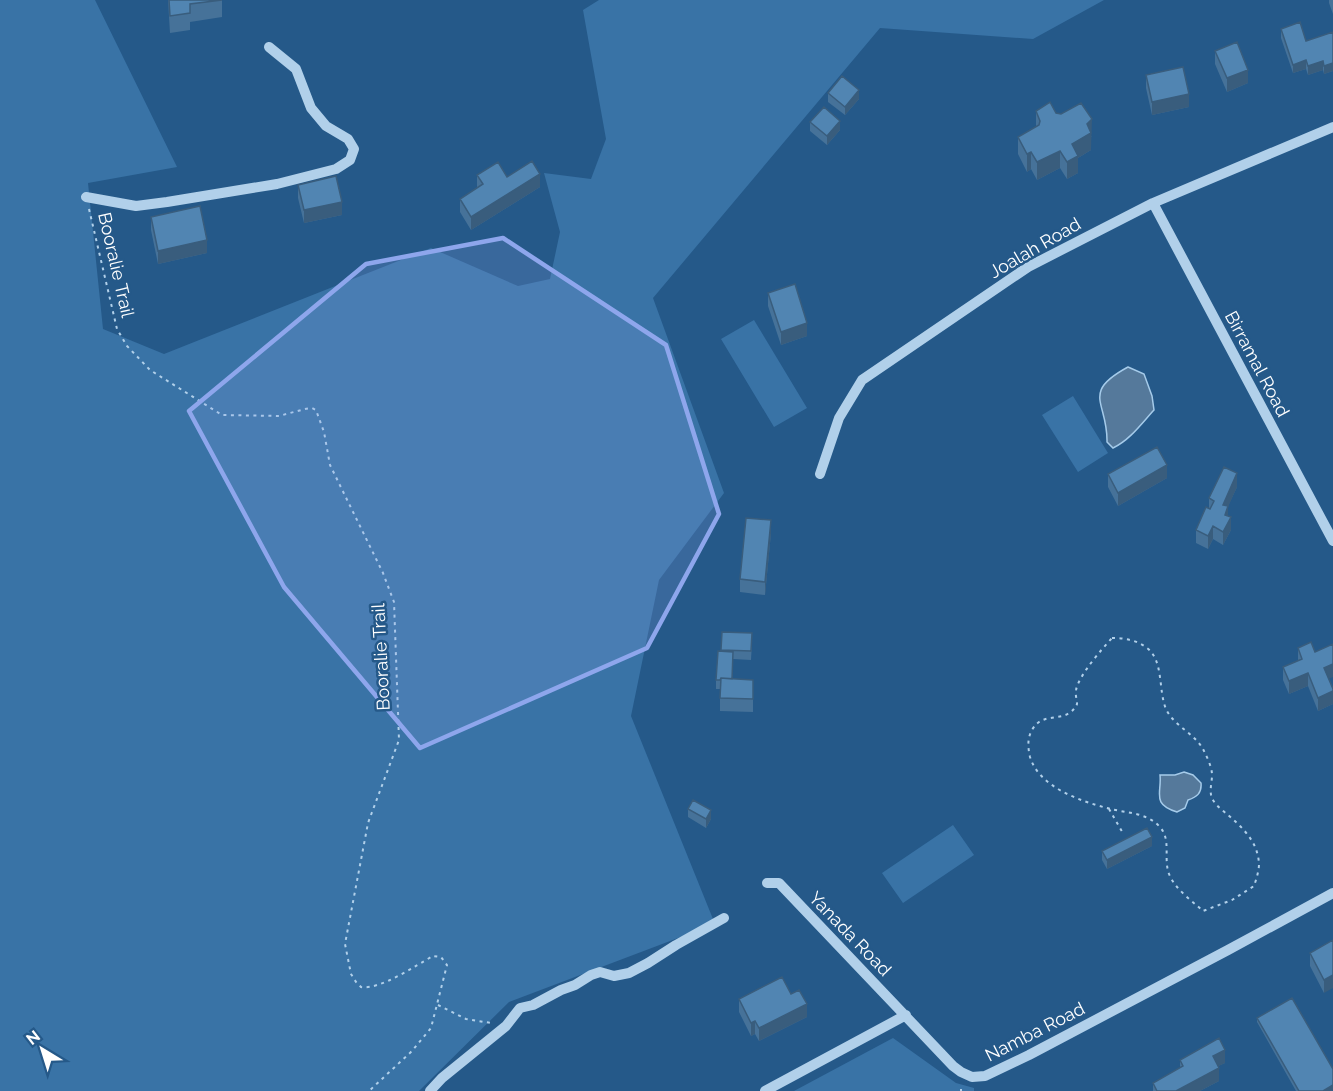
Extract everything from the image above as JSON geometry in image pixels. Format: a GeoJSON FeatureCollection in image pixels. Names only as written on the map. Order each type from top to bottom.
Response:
{"type":"FeatureCollection","features":[{"type":"Feature","properties":{"kind":"street"},"geometry":{"type":"LineString","coordinates":[[86,197],[136,206],[167,202],[277,184],[336,169],[350,160],[354,149],[348,139],[326,126],[318,117],[311,108],[296,69],[269,47]]}},
{"type":"Feature","properties":{"kind":"street","name":"Joalah Road"},"geometry":{"type":"LineString","coordinates":[[820,474],[839,418],[862,380],[1028,267],[1152,203],[1333,128]]}},
{"type":"Feature","properties":{"kind":"street","name":"Birramal Road"},"geometry":{"type":"LineString","coordinates":[[1152,203],[1333,541]]}},
{"type":"Feature","properties":{"kind":"street","name":"Yanada Road"},"geometry":{"type":"LineString","coordinates":[[767,883],[779,883],[906,1015]]}},
{"type":"Feature","properties":{"kind":"street","name":"Namba Road"},"geometry":{"type":"LineString","coordinates":[[906,1015],[961,1072],[972,1077],[985,1076],[1029,1055],[1333,893]]}},
{"type":"Feature","properties":{"kind":"street"},"geometry":{"type":"LineString","coordinates":[[430,1091],[442,1078],[506,1026],[520,1008],[533,1005],[600,972],[614,976],[630,973],[723,918]]}},
{"type":"Feature","properties":{"kind":"street"},"geometry":{"type":"LineString","coordinates":[[765,1091],[906,1015]]}},
{"type":"Feature","properties":{"kind":"path","name":"Booralie Trail"},"geometry":{"type":"LineString","coordinates":[[86,197],[117,329],[127,346],[150,370],[222,415],[279,416],[312,408],[316,410],[324,432],[330,465],[383,573],[394,602],[399,740],[368,823],[345,944],[351,974],[361,987],[369,988],[386,981],[433,956],[441,957],[447,965],[431,1028],[412,1051],[369,1091]]}},
{"type":"Feature","properties":{"kind":"path"},"geometry":{"type":"LineString","coordinates":[[1108,808],[1147,817],[1160,826],[1167,838],[1168,872],[1173,882],[1203,911],[1233,900],[1254,886],[1259,865],[1253,843],[1239,824],[1218,807],[1211,797],[1210,766],[1202,747],[1178,725],[1166,708],[1154,657],[1147,648],[1123,638],[1112,638],[1095,658],[1080,680],[1076,690],[1077,704],[1071,712],[1038,722],[1031,731],[1028,744],[1037,772],[1062,791],[1108,808],[1124,835]]}},
{"type":"Feature","properties":{"kind":"path"},"geometry":{"type":"LineString","coordinates":[[438,1005],[466,1019],[506,1026]]}},
{"type":"Feature","properties":{"kind":"highlighted area"},"geometry":{"type":"Polygon","coordinates":[[[503,238],[666,345],[719,514],[647,648],[420,748],[284,587],[189,411],[366,264],[503,238]]]}},
{"type":"Feature","properties":{"kind":"shaded area"},"geometry":{"type":"Polygon","coordinates":[[[0,0],[95,0],[177,167],[88,183],[103,329],[164,354],[431,248],[518,286],[550,279],[560,232],[544,173],[591,179],[606,139],[583,10],[599,0],[1104,0],[1033,39],[880,28],[653,298],[724,493],[659,580],[631,716],[715,924],[509,1002],[419,1091],[0,1091],[0,0]]]}},
{"type":"Feature","properties":{"kind":"shaded area"},"geometry":{"type":"Polygon","coordinates":[[[754,320],[807,408],[774,427],[721,339],[754,320]]]}},
{"type":"Feature","properties":{"kind":"shaded area"},"geometry":{"type":"Polygon","coordinates":[[[1128,367],[1144,374],[1152,396],[1154,410],[1130,436],[1113,448],[1107,442],[1100,399],[1101,392],[1113,376],[1128,367]]]}},
{"type":"Feature","properties":{"kind":"shaded area"},"geometry":{"type":"Polygon","coordinates":[[[1073,396],[1108,453],[1078,472],[1042,415],[1073,396]]]}},
{"type":"Feature","properties":{"kind":"shaded area"},"geometry":{"type":"Polygon","coordinates":[[[1184,772],[1193,775],[1201,783],[1201,789],[1196,796],[1188,800],[1185,808],[1177,812],[1161,802],[1159,797],[1160,775],[1175,775],[1184,772]]]}},
{"type":"Feature","properties":{"kind":"shaded area"},"geometry":{"type":"Polygon","coordinates":[[[953,825],[974,855],[903,903],[882,873],[953,825]]]}},
{"type":"Feature","properties":{"kind":"shaded area"},"geometry":{"type":"Polygon","coordinates":[[[893,1038],[956,1083],[974,1088],[974,1091],[794,1091],[893,1038]]]}},
{"type":"Feature","properties":{"kind":"building"},"geometry":{"type":"Polygon","coordinates":[[[169,0],[222,0],[190,4],[190,13],[170,16],[169,0]]]}},
{"type":"Feature","properties":{"kind":"building"},"geometry":{"type":"Polygon","coordinates":[[[1300,22],[1306,41],[1333,32],[1333,63],[1324,66],[1323,61],[1308,66],[1306,60],[1293,65],[1281,29],[1300,22]]]}},
{"type":"Feature","properties":{"kind":"building"},"geometry":{"type":"Polygon","coordinates":[[[1237,42],[1248,70],[1227,78],[1215,51],[1237,42]]]}},
{"type":"Feature","properties":{"kind":"building"},"geometry":{"type":"Polygon","coordinates":[[[1183,67],[1189,94],[1152,102],[1146,75],[1183,67]]]}},
{"type":"Feature","properties":{"kind":"building"},"geometry":{"type":"Polygon","coordinates":[[[842,76],[859,90],[845,107],[828,93],[842,76]]]}},
{"type":"Feature","properties":{"kind":"building"},"geometry":{"type":"Polygon","coordinates":[[[1050,102],[1056,113],[1061,114],[1081,103],[1092,119],[1087,124],[1091,133],[1072,144],[1078,156],[1067,162],[1060,151],[1037,162],[1031,152],[1027,154],[1018,137],[1039,125],[1040,121],[1036,111],[1050,102]]]}},
{"type":"Feature","properties":{"kind":"building"},"geometry":{"type":"Polygon","coordinates":[[[824,107],[840,121],[827,136],[810,122],[824,107]]]}},
{"type":"Feature","properties":{"kind":"building"},"geometry":{"type":"Polygon","coordinates":[[[532,161],[540,174],[471,217],[460,199],[483,184],[477,175],[498,162],[507,177],[532,161]]]}},
{"type":"Feature","properties":{"kind":"building"},"geometry":{"type":"Polygon","coordinates":[[[336,176],[342,202],[304,210],[298,185],[336,176]]]}},
{"type":"Feature","properties":{"kind":"building"},"geometry":{"type":"Polygon","coordinates":[[[200,206],[207,240],[158,251],[151,217],[200,206]]]}},
{"type":"Feature","properties":{"kind":"building"},"geometry":{"type":"Polygon","coordinates":[[[795,284],[807,323],[781,332],[768,293],[795,284]]]}},
{"type":"Feature","properties":{"kind":"building"},"geometry":{"type":"Polygon","coordinates":[[[1157,447],[1167,465],[1118,493],[1108,474],[1157,447]]]}},
{"type":"Feature","properties":{"kind":"building"},"geometry":{"type":"Polygon","coordinates":[[[1224,467],[1237,473],[1223,505],[1228,506],[1225,515],[1231,517],[1223,532],[1213,526],[1208,536],[1196,530],[1206,507],[1210,509],[1214,501],[1209,498],[1224,467]]]}},
{"type":"Feature","properties":{"kind":"building"},"geometry":{"type":"Polygon","coordinates":[[[746,518],[771,520],[765,582],[740,579],[746,518]]]}},
{"type":"Feature","properties":{"kind":"building"},"geometry":{"type":"Polygon","coordinates":[[[722,632],[752,633],[751,651],[721,650],[722,632]]]}},
{"type":"Feature","properties":{"kind":"building"},"geometry":{"type":"Polygon","coordinates":[[[1311,642],[1315,652],[1333,644],[1333,664],[1324,668],[1333,691],[1318,698],[1308,673],[1289,681],[1283,667],[1302,659],[1298,648],[1311,642]]]}},
{"type":"Feature","properties":{"kind":"building"},"geometry":{"type":"Polygon","coordinates":[[[718,651],[733,652],[732,679],[716,680],[718,651]]]}},
{"type":"Feature","properties":{"kind":"building"},"geometry":{"type":"Polygon","coordinates":[[[721,678],[753,680],[753,699],[720,698],[721,678]]]}},
{"type":"Feature","properties":{"kind":"building"},"geometry":{"type":"Polygon","coordinates":[[[693,800],[711,810],[706,819],[688,809],[693,800]]]}},
{"type":"Feature","properties":{"kind":"building"},"geometry":{"type":"Polygon","coordinates":[[[1147,828],[1152,837],[1107,860],[1102,851],[1147,828]]]}},
{"type":"Feature","properties":{"kind":"building"},"geometry":{"type":"Polygon","coordinates":[[[1333,940],[1333,975],[1324,980],[1310,953],[1333,940]]]}},
{"type":"Feature","properties":{"kind":"building"},"geometry":{"type":"Polygon","coordinates":[[[782,977],[791,994],[799,990],[807,1004],[759,1028],[755,1021],[751,1023],[739,999],[782,977]]]}},
{"type":"Feature","properties":{"kind":"building"},"geometry":{"type":"Polygon","coordinates":[[[1292,998],[1333,1069],[1333,1085],[1323,1091],[1299,1091],[1257,1018],[1292,998]]]}},
{"type":"Feature","properties":{"kind":"building"},"geometry":{"type":"Polygon","coordinates":[[[1219,1038],[1225,1050],[1213,1056],[1219,1068],[1176,1091],[1157,1091],[1153,1083],[1183,1066],[1180,1060],[1219,1038]]]}}]}
